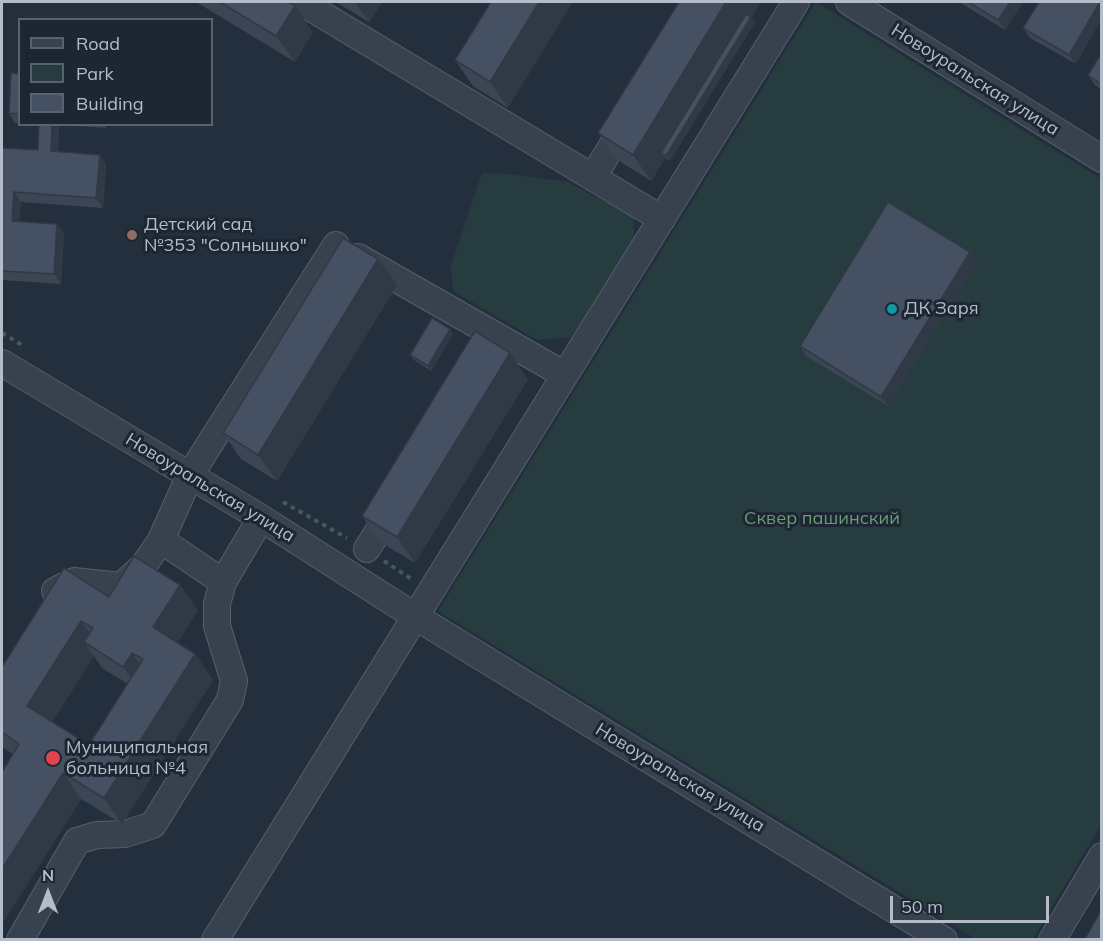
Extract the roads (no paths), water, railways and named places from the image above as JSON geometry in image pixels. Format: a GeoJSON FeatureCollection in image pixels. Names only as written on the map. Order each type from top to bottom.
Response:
{"type":"FeatureCollection","features":[{"type":"Feature","properties":{"kind":"street"},"geometry":{"type":"LineString","coordinates":[[215,939],[796,2]]}},
{"type":"Feature","properties":{"kind":"street","name":"Новоуральская улица"},"geometry":{"type":"LineString","coordinates":[[849,2],[1101,159]]}},
{"type":"Feature","properties":{"kind":"street"},"geometry":{"type":"LineString","coordinates":[[315,5],[463,86],[593,177],[662,219]]}},
{"type":"Feature","properties":{"kind":"street"},"geometry":{"type":"LineString","coordinates":[[593,177],[641,99]]}},
{"type":"Feature","properties":{"kind":"street"},"geometry":{"type":"LineString","coordinates":[[42,611],[54,592],[74,581],[121,586],[144,565],[160,540],[190,475],[336,243],[494,347],[565,375]]}},
{"type":"Feature","properties":{"kind":"street","name":"Новоуральская улица"},"geometry":{"type":"LineString","coordinates":[[2,363],[261,518],[416,617],[944,939]]}},
{"type":"Feature","properties":{"kind":"street"},"geometry":{"type":"LineString","coordinates":[[367,549],[405,488]]}},
{"type":"Feature","properties":{"kind":"street"},"geometry":{"type":"LineString","coordinates":[[20,939],[77,841],[97,835],[125,834],[153,825],[230,700],[234,681],[217,626],[217,604],[223,582],[261,518]]}},
{"type":"Feature","properties":{"kind":"street"},"geometry":{"type":"LineString","coordinates":[[160,540],[223,582]]}},
{"type":"Feature","properties":{"kind":"street"},"geometry":{"type":"LineString","coordinates":[[1052,939],[1101,856]]}},
{"type":"Feature","properties":{"kind":"place","name":"Детский сад №353 \"Солнышко\""},"geometry":{"type":"Point","coordinates":[132,235]}},
{"type":"Feature","properties":{"kind":"place","name":"ДК Заря"},"geometry":{"type":"Point","coordinates":[892,309]}},
{"type":"Feature","properties":{"kind":"place","name":"Муниципальная больница №4"},"geometry":{"type":"Point","coordinates":[53,758]}},
{"type":"Feature","properties":{"kind":"park label","name":"Сквер пашинский"},"geometry":{"type":"Point","coordinates":[822,519]}}]}
